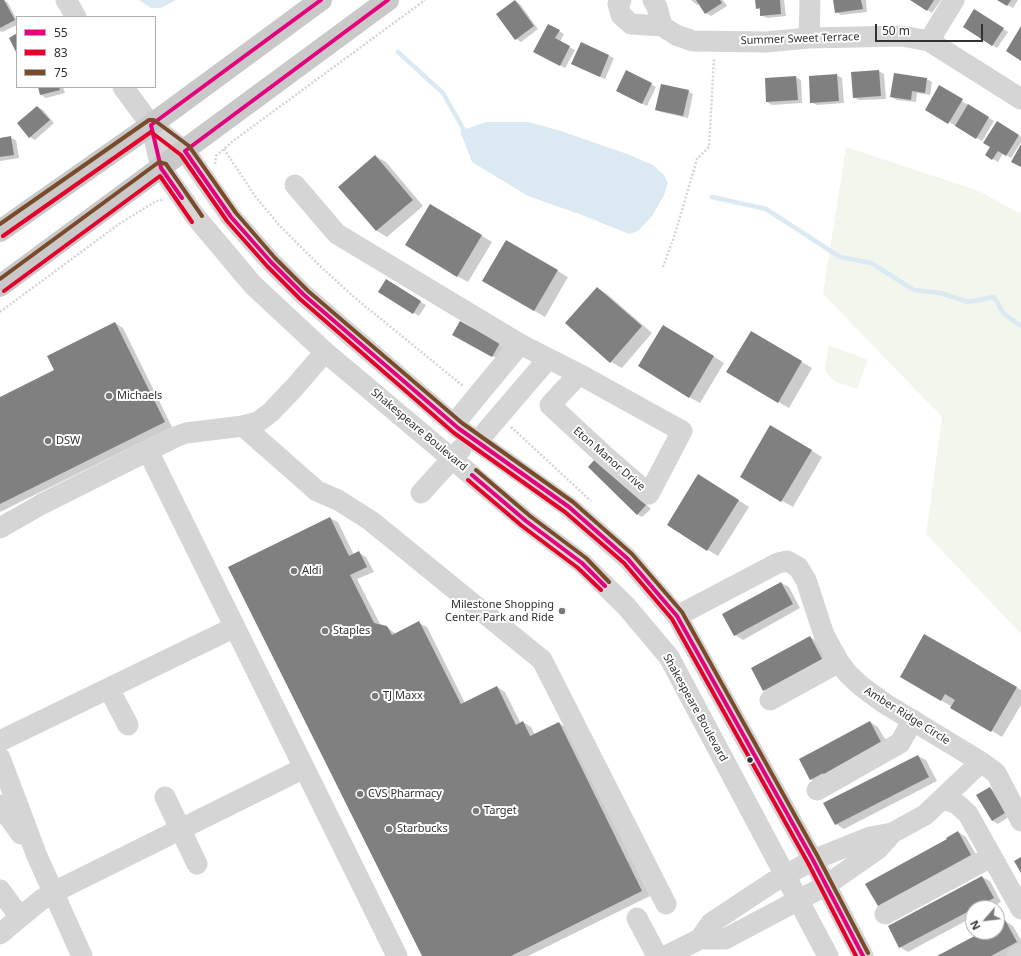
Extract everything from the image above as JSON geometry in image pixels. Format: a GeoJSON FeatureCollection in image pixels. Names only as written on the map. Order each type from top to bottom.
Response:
{"type":"FeatureCollection","features":[{"type":"Feature","properties":{"kind":"main road"},"geometry":{"type":"LineString","coordinates":[[0,231],[152,125],[321,0]]}},
{"type":"Feature","properties":{"kind":"main road"},"geometry":{"type":"LineString","coordinates":[[0,286],[388,0]]}},
{"type":"Feature","properties":{"kind":"street"},"geometry":{"type":"LineString","coordinates":[[66,0],[75,16]]}},
{"type":"Feature","properties":{"kind":"street","name":"Summer Sweet Terrace"},"geometry":{"type":"LineString","coordinates":[[621,0],[618,4],[621,15],[631,24],[662,26],[676,35],[693,41],[766,42],[810,38],[902,36],[930,41],[1021,99]]}},
{"type":"Feature","properties":{"kind":"street"},"geometry":{"type":"LineString","coordinates":[[653,0],[657,7],[662,26]]}},
{"type":"Feature","properties":{"kind":"street"},"geometry":{"type":"LineString","coordinates":[[810,0],[810,38]]}},
{"type":"Feature","properties":{"kind":"street"},"geometry":{"type":"LineString","coordinates":[[930,41],[954,0]]}},
{"type":"Feature","properties":{"kind":"street","name":"Shakespeare Boulevard"},"geometry":{"type":"LineString","coordinates":[[124,88],[152,125],[185,151],[231,217],[288,279],[335,323],[454,424],[474,440],[569,507],[628,559],[677,616],[813,860],[825,886],[863,956]]}},
{"type":"Feature","properties":{"kind":"street","name":"Shakespeare Boulevard"},"geometry":{"type":"LineString","coordinates":[[152,125],[161,168],[195,216],[253,285],[325,352],[526,521],[582,563],[626,606],[669,657],[828,956]]}},
{"type":"Feature","properties":{"kind":"street","name":"Eton Manor Drive"},"geometry":{"type":"LineString","coordinates":[[295,186],[337,234],[520,344],[579,374],[682,431],[649,494],[606,457],[550,405],[579,374]]}},
{"type":"Feature","properties":{"kind":"street"},"geometry":{"type":"LineString","coordinates":[[454,424],[520,344]]}},
{"type":"Feature","properties":{"kind":"street"},"geometry":{"type":"LineString","coordinates":[[0,528],[42,504],[186,433],[243,426],[258,422],[270,412],[325,352]]}},
{"type":"Feature","properties":{"kind":"street"},"geometry":{"type":"LineString","coordinates":[[421,493],[452,458],[474,440],[548,359]]}},
{"type":"Feature","properties":{"kind":"street"},"geometry":{"type":"LineString","coordinates":[[243,426],[317,491],[338,500],[371,521],[542,660],[666,904]]}},
{"type":"Feature","properties":{"kind":"street"},"geometry":{"type":"LineString","coordinates":[[148,451],[397,956]]}},
{"type":"Feature","properties":{"kind":"street","name":"Amber Ridge Circle"},"geometry":{"type":"LineString","coordinates":[[677,616],[778,563],[788,561],[798,567],[806,580],[824,636],[839,662],[861,686],[996,773],[1021,821]]}},
{"type":"Feature","properties":{"kind":"street"},"geometry":{"type":"LineString","coordinates":[[0,741],[235,627]]}},
{"type":"Feature","properties":{"kind":"street"},"geometry":{"type":"LineString","coordinates":[[770,700],[839,662]]}},
{"type":"Feature","properties":{"kind":"street"},"geometry":{"type":"LineString","coordinates":[[109,689],[128,725]]}},
{"type":"Feature","properties":{"kind":"street"},"geometry":{"type":"LineString","coordinates":[[817,790],[900,743],[913,720]]}},
{"type":"Feature","properties":{"kind":"street"},"geometry":{"type":"LineString","coordinates":[[0,758],[37,856],[82,956]]}},
{"type":"Feature","properties":{"kind":"street"},"geometry":{"type":"LineString","coordinates":[[700,939],[711,923],[813,860],[870,837],[892,833],[925,815],[944,799],[981,762]]}},
{"type":"Feature","properties":{"kind":"street"},"geometry":{"type":"LineString","coordinates":[[0,934],[41,900],[54,892],[180,831],[304,768]]}},
{"type":"Feature","properties":{"kind":"street"},"geometry":{"type":"LineString","coordinates":[[164,797],[197,864]]}},
{"type":"Feature","properties":{"kind":"street"},"geometry":{"type":"LineString","coordinates":[[944,799],[957,804],[968,814],[1021,909]]}},
{"type":"Feature","properties":{"kind":"street"},"geometry":{"type":"LineString","coordinates":[[0,805],[37,856]]}},
{"type":"Feature","properties":{"kind":"street"},"geometry":{"type":"LineString","coordinates":[[666,956],[700,939],[725,939],[825,886],[878,849],[892,833]]}},
{"type":"Feature","properties":{"kind":"street"},"geometry":{"type":"LineString","coordinates":[[885,914],[991,857]]}},
{"type":"Feature","properties":{"kind":"street"},"geometry":{"type":"LineString","coordinates":[[0,890],[20,917]]}},
{"type":"Feature","properties":{"kind":"street"},"geometry":{"type":"LineString","coordinates":[[637,918],[657,956]]}},
{"type":"Feature","properties":{"kind":"path"},"geometry":{"type":"LineString","coordinates":[[201,175],[215,164],[216,156],[233,141],[425,0]]}},
{"type":"Feature","properties":{"kind":"path"},"geometry":{"type":"LineString","coordinates":[[663,267],[675,234],[697,159],[709,147],[715,42]]}},
{"type":"Feature","properties":{"kind":"path"},"geometry":{"type":"LineString","coordinates":[[0,312],[138,212],[156,201],[162,200],[166,202],[178,192]]}},
{"type":"Feature","properties":{"kind":"shaded area"},"geometry":{"type":"Polygon","coordinates":[[[139,0],[176,0],[161,8],[151,8],[139,0]]]}},
{"type":"Feature","properties":{"kind":"shaded area"},"geometry":{"type":"Polygon","coordinates":[[[486,122],[528,122],[561,131],[630,155],[653,165],[664,175],[668,183],[664,195],[652,216],[638,231],[629,234],[582,215],[528,196],[472,162],[460,131],[486,122]]]}},
{"type":"Feature","properties":{"kind":"shaded area"},"geometry":{"type":"Polygon","coordinates":[[[846,147],[979,191],[1021,214],[1021,634],[926,534],[942,417],[823,294],[846,147]]]}},
{"type":"Feature","properties":{"kind":"shaded area"},"geometry":{"type":"Polygon","coordinates":[[[829,345],[868,360],[857,389],[836,382],[827,374],[825,369],[829,345]]]}},
{"type":"Feature","properties":{"kind":"building"},"geometry":{"type":"Polygon","coordinates":[[[0,0],[4,0],[15,20],[0,28],[0,0]]]}},
{"type":"Feature","properties":{"kind":"building"},"geometry":{"type":"Polygon","coordinates":[[[515,0],[534,26],[515,40],[496,14],[515,0]]]}},
{"type":"Feature","properties":{"kind":"building"},"geometry":{"type":"Polygon","coordinates":[[[696,0],[720,0],[722,3],[705,14],[696,0]]]}},
{"type":"Feature","properties":{"kind":"building"},"geometry":{"type":"Polygon","coordinates":[[[755,0],[780,0],[781,14],[760,16],[760,8],[756,9],[755,0]]]}},
{"type":"Feature","properties":{"kind":"building"},"geometry":{"type":"Polygon","coordinates":[[[833,0],[861,0],[863,9],[835,13],[833,0]]]}},
{"type":"Feature","properties":{"kind":"building"},"geometry":{"type":"Polygon","coordinates":[[[910,0],[934,0],[927,11],[910,0]]]}},
{"type":"Feature","properties":{"kind":"building"},"geometry":{"type":"Polygon","coordinates":[[[997,0],[1011,0],[1007,6],[997,0]]]}},
{"type":"Feature","properties":{"kind":"building"},"geometry":{"type":"Polygon","coordinates":[[[974,9],[1004,28],[992,46],[963,27],[974,9]]]}},
{"type":"Feature","properties":{"kind":"building"},"geometry":{"type":"Polygon","coordinates":[[[548,24],[560,30],[555,38],[570,46],[560,66],[533,52],[548,24]]]}},
{"type":"Feature","properties":{"kind":"building"},"geometry":{"type":"Polygon","coordinates":[[[1021,26],[1021,61],[1006,51],[1021,26]]]}},
{"type":"Feature","properties":{"kind":"building"},"geometry":{"type":"Polygon","coordinates":[[[16,34],[16,52],[9,38],[16,34]]]}},
{"type":"Feature","properties":{"kind":"building"},"geometry":{"type":"Polygon","coordinates":[[[581,42],[609,55],[600,77],[571,64],[581,42]]]}},
{"type":"Feature","properties":{"kind":"building"},"geometry":{"type":"Polygon","coordinates":[[[626,70],[652,83],[642,104],[616,91],[626,70]]]}},
{"type":"Feature","properties":{"kind":"building"},"geometry":{"type":"Polygon","coordinates":[[[879,70],[881,96],[853,98],[851,72],[879,70]]]}},
{"type":"Feature","properties":{"kind":"building"},"geometry":{"type":"Polygon","coordinates":[[[894,73],[927,78],[925,93],[912,91],[911,100],[890,97],[894,73]]]}},
{"type":"Feature","properties":{"kind":"building"},"geometry":{"type":"Polygon","coordinates":[[[837,74],[839,101],[810,103],[809,76],[837,74]]]}},
{"type":"Feature","properties":{"kind":"building"},"geometry":{"type":"Polygon","coordinates":[[[796,76],[798,100],[766,102],[765,78],[796,76]]]}},
{"type":"Feature","properties":{"kind":"building"},"geometry":{"type":"Polygon","coordinates":[[[661,84],[689,90],[683,116],[655,110],[661,84]]]}},
{"type":"Feature","properties":{"kind":"building"},"geometry":{"type":"Polygon","coordinates":[[[939,85],[963,99],[948,124],[925,110],[939,85]]]}},
{"type":"Feature","properties":{"kind":"building"},"geometry":{"type":"Polygon","coordinates":[[[38,88],[59,88],[60,90],[40,95],[38,88]]]}},
{"type":"Feature","properties":{"kind":"building"},"geometry":{"type":"Polygon","coordinates":[[[968,104],[989,117],[976,139],[955,126],[968,104]]]}},
{"type":"Feature","properties":{"kind":"building"},"geometry":{"type":"Polygon","coordinates":[[[37,106],[50,120],[29,138],[17,123],[37,106]]]}},
{"type":"Feature","properties":{"kind":"building"},"geometry":{"type":"Polygon","coordinates":[[[997,121],[1019,135],[1006,156],[998,151],[992,160],[985,155],[990,147],[983,143],[997,121]]]}},
{"type":"Feature","properties":{"kind":"building"},"geometry":{"type":"Polygon","coordinates":[[[11,136],[14,155],[0,157],[0,138],[11,136]]]}},
{"type":"Feature","properties":{"kind":"building"},"geometry":{"type":"Polygon","coordinates":[[[1021,144],[1021,167],[1011,162],[1021,144]]]}},
{"type":"Feature","properties":{"kind":"building"},"geometry":{"type":"Polygon","coordinates":[[[375,155],[413,200],[376,231],[338,187],[375,155]]]}},
{"type":"Feature","properties":{"kind":"building"},"geometry":{"type":"Polygon","coordinates":[[[430,204],[482,235],[457,277],[405,245],[430,204]]]}},
{"type":"Feature","properties":{"kind":"building"},"geometry":{"type":"Polygon","coordinates":[[[506,240],[558,270],[534,311],[482,281],[506,240]]]}},
{"type":"Feature","properties":{"kind":"building"},"geometry":{"type":"Polygon","coordinates":[[[386,279],[421,301],[413,314],[378,292],[386,279]]]}},
{"type":"Feature","properties":{"kind":"building"},"geometry":{"type":"Polygon","coordinates":[[[597,287],[642,326],[610,363],[565,323],[597,287]]]}},
{"type":"Feature","properties":{"kind":"building"},"geometry":{"type":"Polygon","coordinates":[[[460,321],[500,343],[492,357],[452,335],[460,321]]]}},
{"type":"Feature","properties":{"kind":"building"},"geometry":{"type":"Polygon","coordinates":[[[115,322],[165,422],[0,504],[0,397],[54,370],[47,356],[115,322]]]}},
{"type":"Feature","properties":{"kind":"building"},"geometry":{"type":"Polygon","coordinates":[[[663,325],[714,356],[689,398],[638,366],[663,325]]]}},
{"type":"Feature","properties":{"kind":"building"},"geometry":{"type":"Polygon","coordinates":[[[751,331],[802,361],[778,403],[726,372],[751,331]]]}},
{"type":"Feature","properties":{"kind":"building"},"geometry":{"type":"Polygon","coordinates":[[[770,425],[812,450],[781,502],[740,477],[770,425]]]}},
{"type":"Feature","properties":{"kind":"building"},"geometry":{"type":"Polygon","coordinates":[[[597,457],[646,505],[637,515],[588,467],[597,457]]]}},
{"type":"Feature","properties":{"kind":"building"},"geometry":{"type":"Polygon","coordinates":[[[698,474],[739,500],[707,551],[667,525],[698,474]]]}},
{"type":"Feature","properties":{"kind":"building","name":"Target"},"geometry":{"type":"Polygon","coordinates":[[[330,517],[349,556],[359,551],[367,567],[350,575],[374,623],[387,626],[392,635],[419,621],[461,704],[497,686],[516,725],[523,721],[530,736],[559,722],[642,891],[511,956],[422,956],[228,567],[330,517]]]}},
{"type":"Feature","properties":{"kind":"building"},"geometry":{"type":"Polygon","coordinates":[[[781,582],[793,604],[734,636],[722,614],[781,582]]]}},
{"type":"Feature","properties":{"kind":"building"},"geometry":{"type":"Polygon","coordinates":[[[924,634],[1017,687],[991,732],[950,708],[955,700],[945,694],[941,701],[900,677],[924,634]]]}},
{"type":"Feature","properties":{"kind":"building"},"geometry":{"type":"Polygon","coordinates":[[[810,636],[822,659],[763,691],[751,668],[810,636]]]}},
{"type":"Feature","properties":{"kind":"building"},"geometry":{"type":"Polygon","coordinates":[[[870,721],[883,746],[825,777],[823,773],[810,780],[799,759],[870,721]]]}},
{"type":"Feature","properties":{"kind":"building"},"geometry":{"type":"Polygon","coordinates":[[[918,755],[929,777],[835,825],[823,803],[918,755]]]}},
{"type":"Feature","properties":{"kind":"building"},"geometry":{"type":"Polygon","coordinates":[[[990,787],[1005,813],[992,821],[976,795],[990,787]]]}},
{"type":"Feature","properties":{"kind":"building"},"geometry":{"type":"Polygon","coordinates":[[[958,831],[971,855],[878,906],[865,884],[947,839],[946,838],[958,831]]]}},
{"type":"Feature","properties":{"kind":"building"},"geometry":{"type":"Polygon","coordinates":[[[1021,857],[1021,873],[1014,861],[1021,857]]]}},
{"type":"Feature","properties":{"kind":"building"},"geometry":{"type":"Polygon","coordinates":[[[982,876],[994,898],[990,900],[965,900],[965,913],[899,948],[888,926],[982,876]]]}},
{"type":"Feature","properties":{"kind":"building"},"geometry":{"type":"Polygon","coordinates":[[[1005,920],[1017,942],[991,956],[937,956],[967,940],[1005,940],[1005,920]]]}},
{"type":"Feature","properties":{"kind":"waterway"},"geometry":{"type":"LineString","coordinates":[[398,52],[443,93],[464,130]]}},
{"type":"Feature","properties":{"kind":"waterway"},"geometry":{"type":"LineString","coordinates":[[712,197],[766,209],[840,257],[871,263],[914,290],[941,293],[968,302],[994,297],[1004,314],[1021,326]]}},
{"type":"Feature","properties":{"kind":"transit line","name":"55"},"geometry":{"type":"LineString","coordinates":[[182,198],[161,168],[151,125],[321,0]]}},
{"type":"Feature","properties":{"kind":"transit line","name":"55"},"geometry":{"type":"LineString","coordinates":[[388,0],[185,151],[231,217],[271,262],[304,295],[458,428],[569,507],[628,559],[677,616],[813,860],[863,956]]}},
{"type":"Feature","properties":{"kind":"transit line","name":"75"},"geometry":{"type":"LineString","coordinates":[[0,224],[149,120],[154,120],[189,146],[236,213],[275,258],[308,291],[462,423],[573,502],[632,554],[682,612],[818,857],[868,953]]}},
{"type":"Feature","properties":{"kind":"transit line","name":"83"},"geometry":{"type":"LineString","coordinates":[[3,236],[151,132],[181,155],[227,221],[267,266],[300,299],[454,433],[565,512],[624,563],[672,619],[808,863],[856,956]]}},
{"type":"Feature","properties":{"kind":"transit line","name":"75"},"geometry":{"type":"LineString","coordinates":[[0,279],[159,162],[166,164],[202,216]]}},
{"type":"Feature","properties":{"kind":"transit line","name":"83"},"geometry":{"type":"LineString","coordinates":[[4,291],[160,176],[192,222]]}},
{"type":"Feature","properties":{"kind":"transit line","name":"75"},"geometry":{"type":"LineString","coordinates":[[476,470],[530,516],[586,558],[609,582]]}},
{"type":"Feature","properties":{"kind":"transit line","name":"55"},"geometry":{"type":"LineString","coordinates":[[472,475],[526,521],[582,563],[605,586]]}},
{"type":"Feature","properties":{"kind":"transit line","name":"83"},"geometry":{"type":"LineString","coordinates":[[468,480],[522,526],[578,568],[601,590]]}},
{"type":"Feature","properties":{"kind":"place","name":"Michaels"},"geometry":{"type":"Point","coordinates":[109,396]}},
{"type":"Feature","properties":{"kind":"place","name":"DSW"},"geometry":{"type":"Point","coordinates":[48,441]}},
{"type":"Feature","properties":{"kind":"place","name":"Aldi"},"geometry":{"type":"Point","coordinates":[294,571]}},
{"type":"Feature","properties":{"kind":"place","name":"Milestone Shopping Center Park and Ride"},"geometry":{"type":"Point","coordinates":[562,611]}},
{"type":"Feature","properties":{"kind":"place","name":"Staples"},"geometry":{"type":"Point","coordinates":[325,631]}},
{"type":"Feature","properties":{"kind":"place","name":"TJ Maxx"},"geometry":{"type":"Point","coordinates":[375,696]}},
{"type":"Feature","properties":{"kind":"place","name":"CVS Pharmacy"},"geometry":{"type":"Point","coordinates":[360,794]}},
{"type":"Feature","properties":{"kind":"place","name":"Target"},"geometry":{"type":"Point","coordinates":[476,811]}},
{"type":"Feature","properties":{"kind":"place","name":"Starbucks"},"geometry":{"type":"Point","coordinates":[389,829]}}]}
